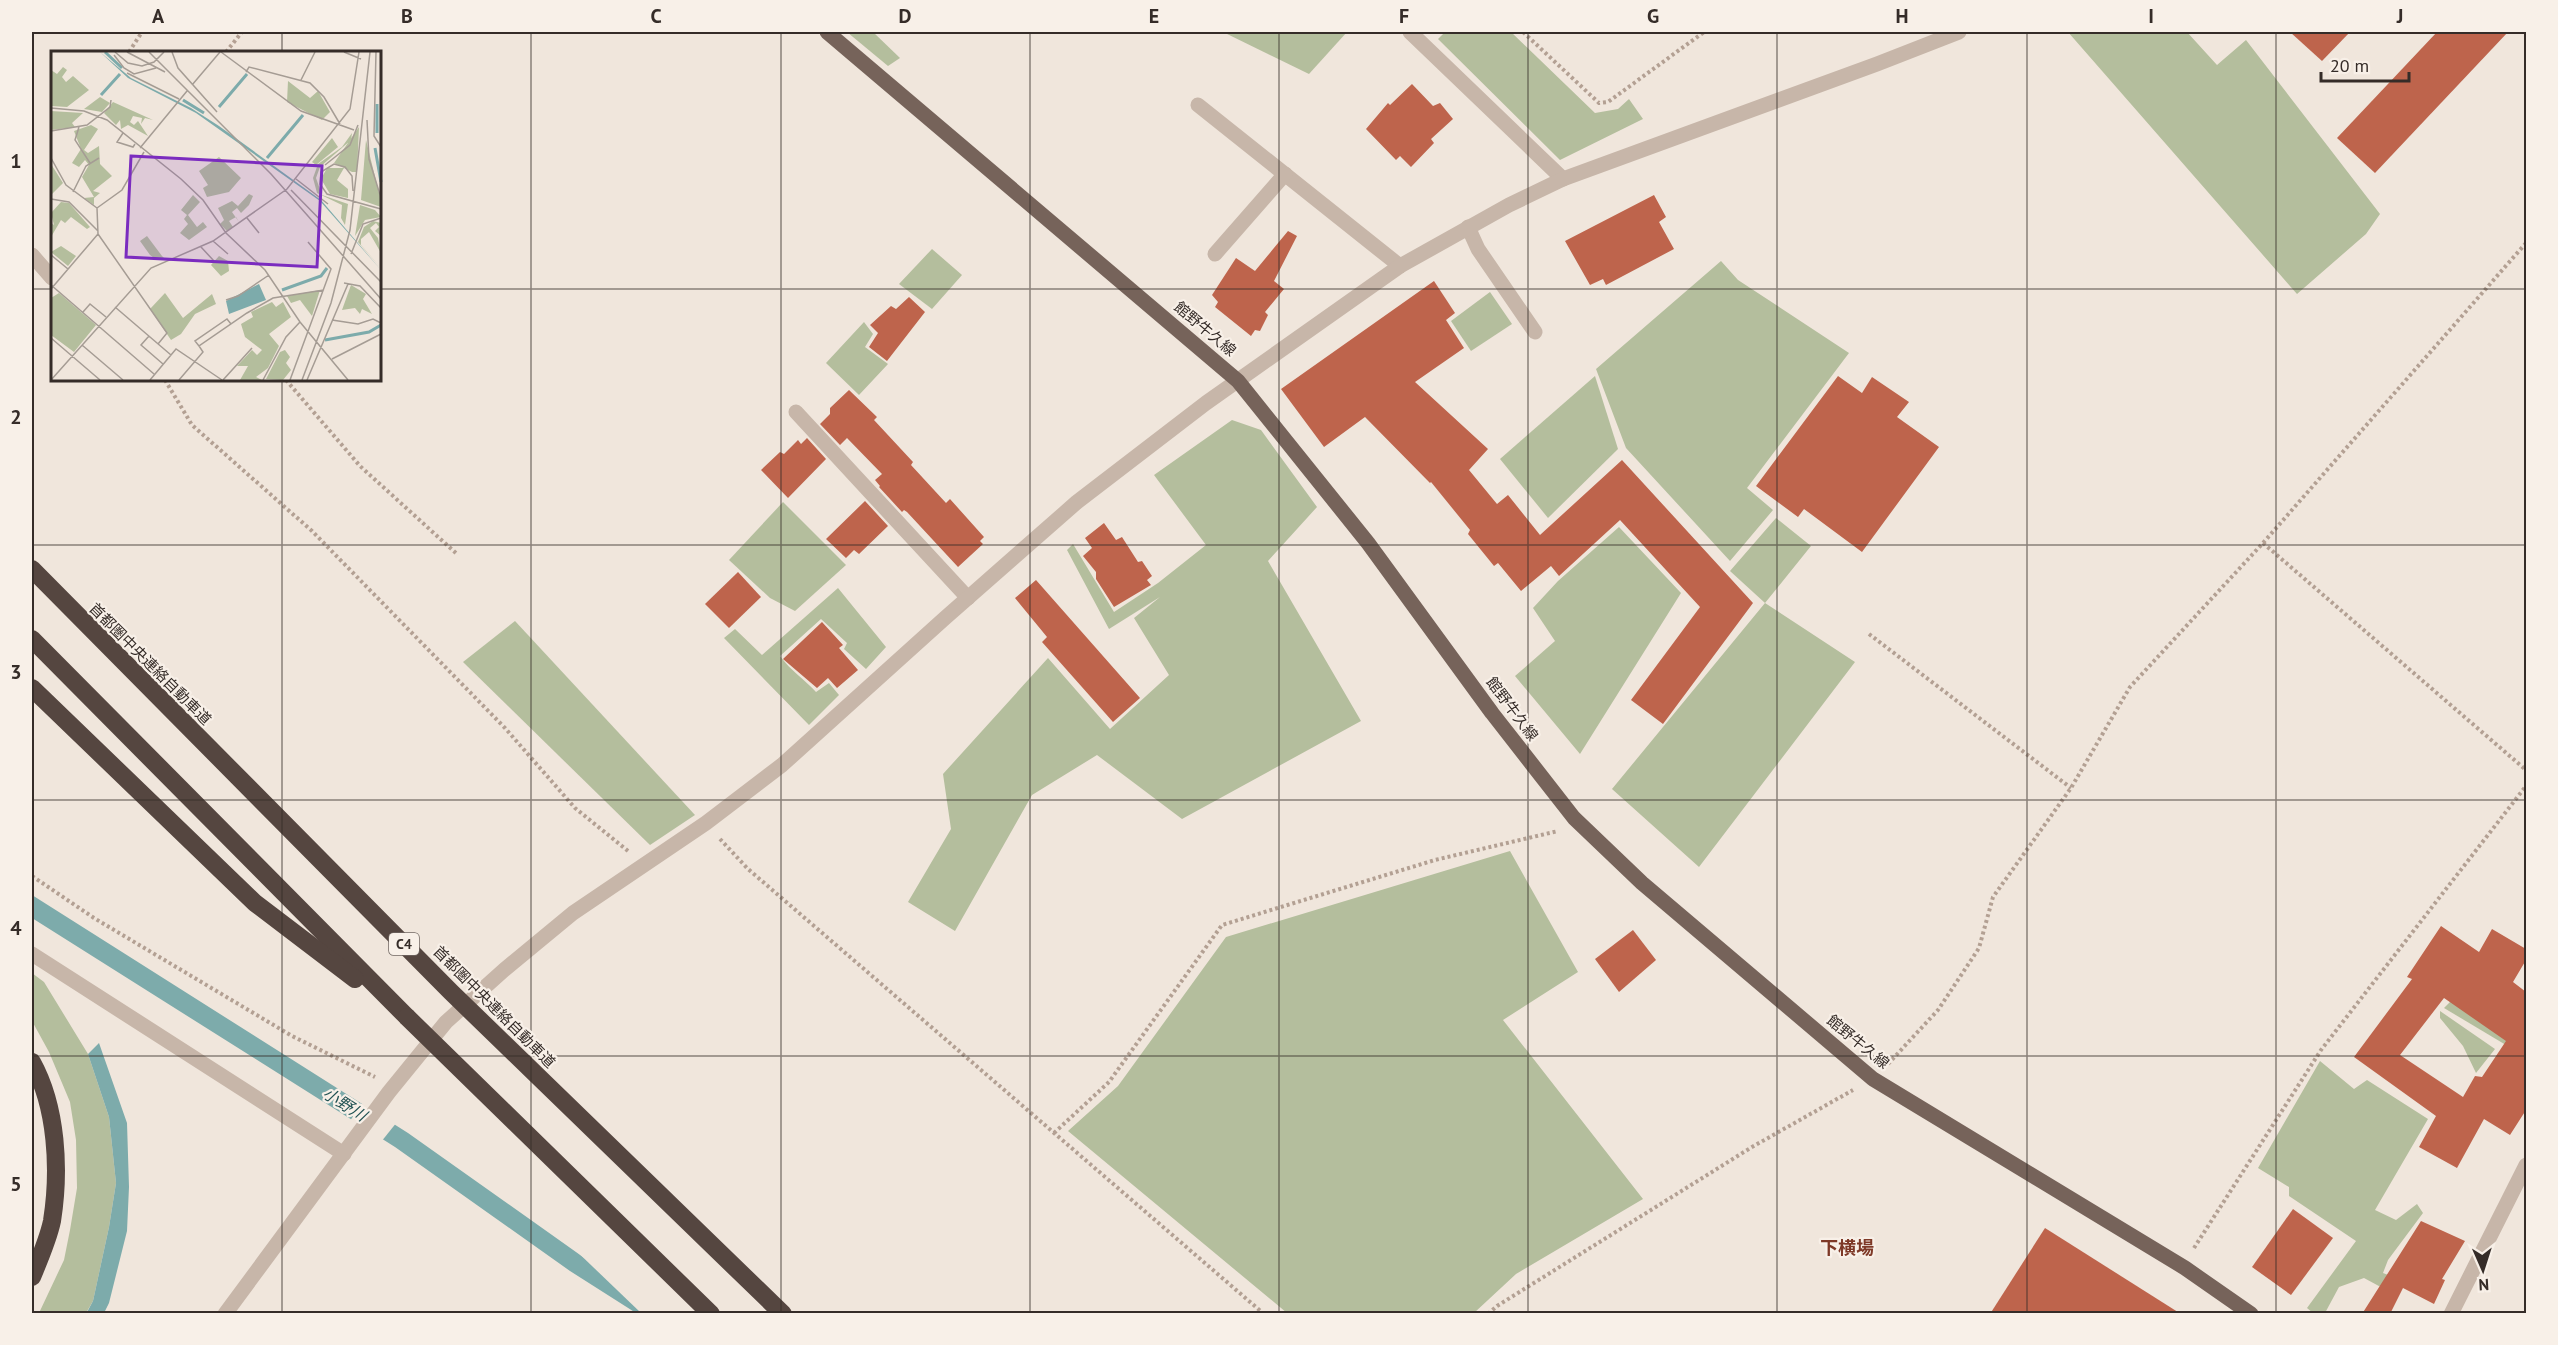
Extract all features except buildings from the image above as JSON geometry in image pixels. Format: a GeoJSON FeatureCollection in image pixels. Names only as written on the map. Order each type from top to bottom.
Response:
{"type":"FeatureCollection","features":[{"type":"Feature","properties":{"kind":"highway","name":"首都圏中央連絡自動車道"},"geometry":{"type":"LineString","coordinates":[[32,569],[451,992],[783,1314]]}},
{"type":"Feature","properties":{"kind":"highway"},"geometry":{"type":"LineString","coordinates":[[32,639],[407,1017],[711,1314]]}},
{"type":"Feature","properties":{"kind":"highway"},"geometry":{"type":"LineString","coordinates":[[32,688],[255,903],[407,1017]]}},
{"type":"Feature","properties":{"kind":"highway"},"geometry":{"type":"LineString","coordinates":[[32,1062],[49,1105],[56,1177],[52,1222],[32,1277]]}},
{"type":"Feature","properties":{"kind":"main road","name":"館野牛久線"},"geometry":{"type":"LineString","coordinates":[[827,32],[1238,381],[1368,543],[1492,713],[1582,825],[1642,883],[1873,1079],[2185,1268],[2252,1314]]}},
{"type":"Feature","properties":{"kind":"street"},"geometry":{"type":"LineString","coordinates":[[1410,32],[1563,179]]}},
{"type":"Feature","properties":{"kind":"street"},"geometry":{"type":"LineString","coordinates":[[225,1314],[392,1089],[446,1022],[573,913],[706,823],[782,765],[1077,502],[1238,381],[1400,266],[1468,227],[1563,179],[1959,32]]}},
{"type":"Feature","properties":{"kind":"street"},"geometry":{"type":"LineString","coordinates":[[1198,105],[1400,266]]}},
{"type":"Feature","properties":{"kind":"street"},"geometry":{"type":"LineString","coordinates":[[1215,254],[1285,174]]}},
{"type":"Feature","properties":{"kind":"street"},"geometry":{"type":"LineString","coordinates":[[1468,227],[1478,249],[1535,333]]}},
{"type":"Feature","properties":{"kind":"street"},"geometry":{"type":"LineString","coordinates":[[32,255],[51,277]]}},
{"type":"Feature","properties":{"kind":"street"},"geometry":{"type":"LineString","coordinates":[[796,412],[968,598]]}},
{"type":"Feature","properties":{"kind":"street"},"geometry":{"type":"LineString","coordinates":[[32,954],[344,1154]]}},
{"type":"Feature","properties":{"kind":"street"},"geometry":{"type":"LineString","coordinates":[[2451,1314],[2526,1165]]}},
{"type":"Feature","properties":{"kind":"path"},"geometry":{"type":"LineString","coordinates":[[130,51],[142,32]]}},
{"type":"Feature","properties":{"kind":"path"},"geometry":{"type":"LineString","coordinates":[[227,51],[242,32]]}},
{"type":"Feature","properties":{"kind":"path"},"geometry":{"type":"LineString","coordinates":[[1523,32],[1599,104],[1608,102],[1704,32]]}},
{"type":"Feature","properties":{"kind":"path"},"geometry":{"type":"LineString","coordinates":[[1488,1314],[1497,1306],[1752,1147],[1873,1079],[1938,1010],[1979,948],[1993,897],[2071,788],[2130,687],[2263,543],[2526,243]]}},
{"type":"Feature","properties":{"kind":"path"},"geometry":{"type":"LineString","coordinates":[[166,381],[192,424],[312,531],[505,728],[575,808],[645,865]]}},
{"type":"Feature","properties":{"kind":"path"},"geometry":{"type":"LineString","coordinates":[[287,381],[360,466],[458,555]]}},
{"type":"Feature","properties":{"kind":"path"},"geometry":{"type":"LineString","coordinates":[[2263,543],[2526,770]]}},
{"type":"Feature","properties":{"kind":"path"},"geometry":{"type":"LineString","coordinates":[[1869,634],[2071,788]]}},
{"type":"Feature","properties":{"kind":"path"},"geometry":{"type":"LineString","coordinates":[[2185,1268],[2193,1249],[2321,1050],[2526,786]]}},
{"type":"Feature","properties":{"kind":"path"},"geometry":{"type":"LineString","coordinates":[[706,823],[748,869],[1264,1314]]}},
{"type":"Feature","properties":{"kind":"path"},"geometry":{"type":"LineString","coordinates":[[1054,1133],[1109,1083],[1222,925],[1435,860],[1582,825]]}},
{"type":"Feature","properties":{"kind":"path"},"geometry":{"type":"LineString","coordinates":[[32,876],[94,918],[292,1036],[392,1089]]}},
{"type":"Feature","properties":{"kind":"green space"},"geometry":{"type":"Polygon","coordinates":[[[847,32],[873,32],[900,58],[888,66],[847,32]]]}},
{"type":"Feature","properties":{"kind":"green space"},"geometry":{"type":"Polygon","coordinates":[[[1223,32],[1347,32],[1309,74],[1223,32]]]}},
{"type":"Feature","properties":{"kind":"green space"},"geometry":{"type":"Polygon","coordinates":[[[1445,32],[1511,32],[1595,113],[1618,109],[1629,99],[1643,119],[1560,160],[1438,39],[1445,32]]]}},
{"type":"Feature","properties":{"kind":"green space"},"geometry":{"type":"Polygon","coordinates":[[[2068,32],[2187,32],[2217,65],[2246,40],[2380,214],[2366,234],[2297,294],[2068,32]]]}},
{"type":"Feature","properties":{"kind":"green space"},"geometry":{"type":"Polygon","coordinates":[[[932,249],[962,275],[932,309],[899,284],[932,249]]]}},
{"type":"Feature","properties":{"kind":"green space"},"geometry":{"type":"Polygon","coordinates":[[[1721,261],[1738,280],[1849,353],[1747,488],[1773,510],[1730,561],[1626,448],[1596,369],[1721,261]]]}},
{"type":"Feature","properties":{"kind":"green space"},"geometry":{"type":"Polygon","coordinates":[[[1490,292],[1512,324],[1471,351],[1451,321],[1490,292]]]}},
{"type":"Feature","properties":{"kind":"green space"},"geometry":{"type":"Polygon","coordinates":[[[864,322],[873,334],[865,347],[888,364],[859,395],[826,363],[864,322]]]}},
{"type":"Feature","properties":{"kind":"green space"},"geometry":{"type":"Polygon","coordinates":[[[1595,376],[1618,449],[1548,518],[1500,459],[1595,376]]]}},
{"type":"Feature","properties":{"kind":"green space"},"geometry":{"type":"Polygon","coordinates":[[[1232,420],[1261,430],[1317,507],[1268,561],[1361,721],[1182,819],[1097,755],[1032,795],[955,931],[908,902],[951,829],[943,774],[1048,658],[1110,729],[1169,675],[1134,618],[1160,597],[1109,629],[1067,550],[1073,544],[1114,612],[1158,583],[1206,545],[1154,475],[1232,420]]]}},
{"type":"Feature","properties":{"kind":"green space"},"geometry":{"type":"Polygon","coordinates":[[[783,502],[846,565],[795,611],[770,598],[729,560],[783,502]]]}},
{"type":"Feature","properties":{"kind":"green space"},"geometry":{"type":"Polygon","coordinates":[[[1776,518],[1811,546],[1765,603],[1730,571],[1776,518]]]}},
{"type":"Feature","properties":{"kind":"green space"},"geometry":{"type":"Polygon","coordinates":[[[1619,527],[1681,593],[1580,754],[1515,676],[1555,641],[1533,608],[1558,581],[1619,527]]]}},
{"type":"Feature","properties":{"kind":"green space"},"geometry":{"type":"Polygon","coordinates":[[[838,588],[886,647],[866,669],[844,649],[847,643],[821,619],[780,656],[816,692],[829,683],[839,695],[809,725],[724,638],[735,629],[762,655],[838,588]]]}},
{"type":"Feature","properties":{"kind":"green space"},"geometry":{"type":"Polygon","coordinates":[[[1765,603],[1855,662],[1699,867],[1612,789],[1765,603]]]}},
{"type":"Feature","properties":{"kind":"green space"},"geometry":{"type":"Polygon","coordinates":[[[515,621],[695,815],[650,845],[463,662],[515,621]]]}},
{"type":"Feature","properties":{"kind":"green space"},"geometry":{"type":"Polygon","coordinates":[[[1510,851],[1578,972],[1503,1020],[1643,1199],[1516,1274],[1474,1313],[1287,1313],[1068,1131],[1118,1086],[1226,937],[1510,851]]]}},
{"type":"Feature","properties":{"kind":"green space"},"geometry":{"type":"Polygon","coordinates":[[[32,973],[44,982],[88,1054],[109,1117],[116,1183],[93,1301],[86,1313],[39,1313],[64,1260],[77,1188],[76,1140],[70,1102],[49,1052],[32,1021],[32,973]]]}},
{"type":"Feature","properties":{"kind":"green space"},"geometry":{"type":"Polygon","coordinates":[[[2453,999],[2526,1047],[2526,1057],[2444,1008],[2453,999]]]}},
{"type":"Feature","properties":{"kind":"green space"},"geometry":{"type":"Polygon","coordinates":[[[2440,1011],[2495,1049],[2476,1073],[2463,1046],[2440,1018],[2440,1011]]]}},
{"type":"Feature","properties":{"kind":"green space"},"geometry":{"type":"Polygon","coordinates":[[[2320,1061],[2354,1089],[2367,1080],[2428,1119],[2375,1210],[2396,1220],[2417,1204],[2423,1213],[2388,1260],[2383,1273],[2391,1276],[2390,1292],[2364,1278],[2339,1287],[2325,1313],[2313,1313],[2307,1308],[2356,1241],[2289,1196],[2289,1187],[2258,1168],[2320,1061]]]}},
{"type":"Feature","properties":{"kind":"water","name":"小野川"},"geometry":{"type":"Polygon","coordinates":[[[32,895],[408,1133],[583,1257],[669,1313],[636,1313],[570,1271],[395,1147],[32,918],[32,895]]]}},
{"type":"Feature","properties":{"kind":"water"},"geometry":{"type":"Polygon","coordinates":[[[99,1043],[127,1123],[129,1187],[127,1231],[109,1303],[104,1313],[86,1314],[93,1301],[116,1183],[109,1117],[88,1054],[99,1043]]]}},
{"type":"Feature","properties":{"kind":"pier"},"geometry":{"type":"Polygon","coordinates":[[[364,1102],[397,1122],[381,1142],[349,1122],[364,1102]]]}},
{"type":"Feature","properties":{"kind":"pier"},"geometry":{"type":"Polygon","coordinates":[[[568,1243],[670,1311],[672,1314],[641,1313],[568,1243]]]}},
{"type":"Feature","properties":{"kind":"district","name":"下横場"},"geometry":{"type":"Point","coordinates":[1847,1248]}}]}
